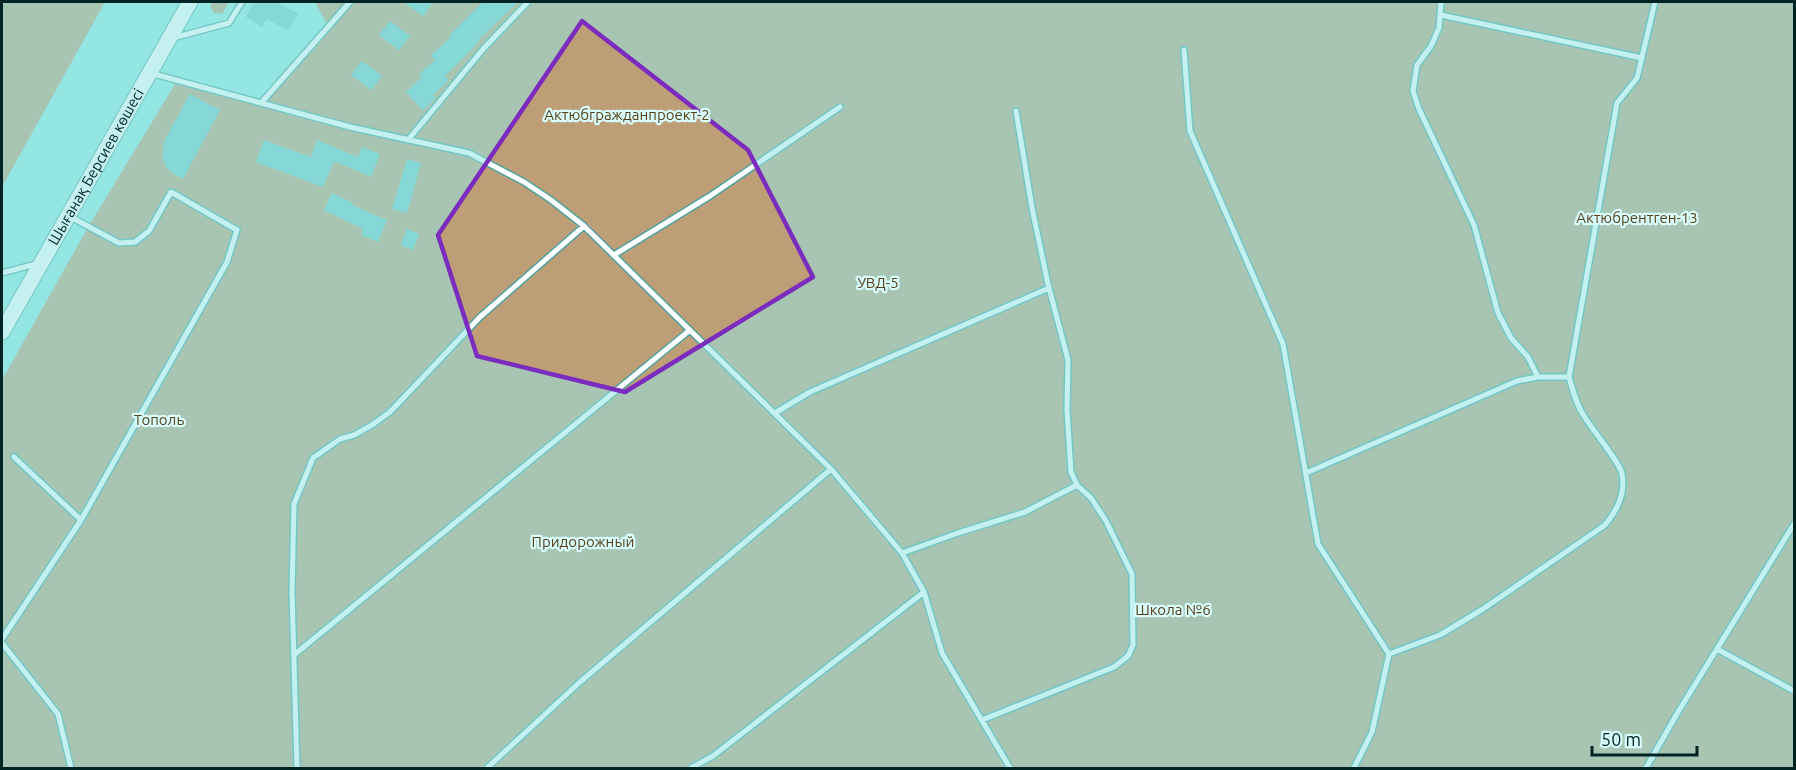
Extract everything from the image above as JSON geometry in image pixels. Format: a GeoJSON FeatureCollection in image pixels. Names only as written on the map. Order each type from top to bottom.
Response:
{"type":"FeatureCollection","features":[{"type":"Feature","properties":{"kind":"main road","name":"Шығанақ Берсиев көшесі"},"geometry":{"type":"LineString","coordinates":[[2,332],[190,2]]}},
{"type":"Feature","properties":{"kind":"lane"},"geometry":{"type":"LineString","coordinates":[[168,39],[229,23],[242,2]]}},
{"type":"Feature","properties":{"kind":"lane"},"geometry":{"type":"LineString","coordinates":[[261,103],[350,2]]}},
{"type":"Feature","properties":{"kind":"lane"},"geometry":{"type":"LineString","coordinates":[[408,140],[484,48],[528,2]]}},
{"type":"Feature","properties":{"kind":"lane"},"geometry":{"type":"LineString","coordinates":[[1441,2],[1439,28],[1431,46],[1417,65],[1413,91],[1419,109],[1474,225],[1498,313],[1511,338],[1528,357],[1538,377]]}},
{"type":"Feature","properties":{"kind":"lane"},"geometry":{"type":"LineString","coordinates":[[1389,654],[1440,635],[1483,609],[1605,525],[1616,512],[1623,494],[1622,472],[1582,415],[1569,377],[1617,103],[1637,78],[1655,2]]}},
{"type":"Feature","properties":{"kind":"lane"},"geometry":{"type":"LineString","coordinates":[[1440,15],[1642,58]]}},
{"type":"Feature","properties":{"kind":"lane"},"geometry":{"type":"LineString","coordinates":[[1184,50],[1190,131],[1283,344],[1318,544],[1389,654],[1372,732],[1354,768]]}},
{"type":"Feature","properties":{"kind":"lane"},"geometry":{"type":"LineString","coordinates":[[149,73],[350,127],[469,153],[524,182],[584,226],[831,469],[902,553],[924,592],[942,653],[1010,768]]}},
{"type":"Feature","properties":{"kind":"lane"},"geometry":{"type":"LineString","coordinates":[[614,255],[710,196],[840,107]]}},
{"type":"Feature","properties":{"kind":"lane"},"geometry":{"type":"LineString","coordinates":[[982,720],[1113,667],[1128,656],[1133,645],[1132,574],[1106,521],[1091,498],[1077,484],[1071,472],[1067,410],[1068,360],[1048,288],[1016,111]]}},
{"type":"Feature","properties":{"kind":"lane"},"geometry":{"type":"LineString","coordinates":[[68,215],[119,243],[135,242],[149,231],[171,192],[237,230],[227,262],[81,520],[2,641],[58,714],[71,768]]}},
{"type":"Feature","properties":{"kind":"lane"},"geometry":{"type":"LineString","coordinates":[[297,768],[292,592],[294,504],[313,458],[340,439],[354,435],[390,412],[480,316],[584,226]]}},
{"type":"Feature","properties":{"kind":"lane"},"geometry":{"type":"LineString","coordinates":[[2,273],[41,263]]}},
{"type":"Feature","properties":{"kind":"lane"},"geometry":{"type":"LineString","coordinates":[[775,413],[810,392],[1048,288]]}},
{"type":"Feature","properties":{"kind":"lane"},"geometry":{"type":"LineString","coordinates":[[294,655],[690,330]]}},
{"type":"Feature","properties":{"kind":"lane"},"geometry":{"type":"LineString","coordinates":[[1306,473],[1517,381],[1538,377],[1569,377]]}},
{"type":"Feature","properties":{"kind":"lane"},"geometry":{"type":"LineString","coordinates":[[14,458],[81,520]]}},
{"type":"Feature","properties":{"kind":"lane"},"geometry":{"type":"LineString","coordinates":[[487,768],[580,682],[831,469]]}},
{"type":"Feature","properties":{"kind":"lane"},"geometry":{"type":"LineString","coordinates":[[902,553],[958,532],[1024,512],[1077,484]]}},
{"type":"Feature","properties":{"kind":"lane"},"geometry":{"type":"LineString","coordinates":[[1646,768],[1794,524]]}},
{"type":"Feature","properties":{"kind":"lane"},"geometry":{"type":"LineString","coordinates":[[691,768],[713,756],[924,592]]}},
{"type":"Feature","properties":{"kind":"lane"},"geometry":{"type":"LineString","coordinates":[[1717,649],[1794,691]]}},
{"type":"Feature","properties":{"kind":"highlighted area"},"geometry":{"type":"Polygon","coordinates":[[[582,21],[748,150],[813,277],[625,392],[477,356],[438,235],[582,21]]]}},
{"type":"Feature","properties":{"kind":"green space"},"geometry":{"type":"Polygon","coordinates":[[[2,2],[105,2],[2,187],[2,2]]]}},
{"type":"Feature","properties":{"kind":"green space"},"geometry":{"type":"Polygon","coordinates":[[[213,2],[229,2],[222,14],[214,13],[210,6],[213,2]]]}},
{"type":"Feature","properties":{"kind":"green space"},"geometry":{"type":"Polygon","coordinates":[[[315,2],[1794,2],[1794,768],[2,768],[2,380],[87,229],[175,84],[259,102],[328,26],[315,2]]]}},
{"type":"Feature","properties":{"kind":"building"},"geometry":{"type":"Polygon","coordinates":[[[254,2],[277,2],[298,14],[288,31],[267,19],[262,27],[246,17],[254,2]]]}},
{"type":"Feature","properties":{"kind":"building"},"geometry":{"type":"Polygon","coordinates":[[[403,2],[433,2],[423,16],[403,2]]]}},
{"type":"Feature","properties":{"kind":"building"},"geometry":{"type":"Polygon","coordinates":[[[483,2],[518,2],[445,76],[449,80],[433,95],[436,98],[423,110],[406,92],[422,77],[419,74],[435,60],[431,55],[483,2]]]}},
{"type":"Feature","properties":{"kind":"building"},"geometry":{"type":"Polygon","coordinates":[[[390,21],[410,36],[399,50],[379,35],[390,21]]]}},
{"type":"Feature","properties":{"kind":"building"},"geometry":{"type":"Polygon","coordinates":[[[362,61],[382,76],[371,90],[351,75],[362,61]]]}},
{"type":"Feature","properties":{"kind":"building"},"geometry":{"type":"Polygon","coordinates":[[[190,94],[220,110],[183,179],[166,167],[163,149],[165,139],[190,94]]]}},
{"type":"Feature","properties":{"kind":"building"},"geometry":{"type":"Polygon","coordinates":[[[264,140],[311,157],[317,140],[358,157],[362,147],[380,154],[371,177],[334,161],[323,187],[256,162],[264,140]]]}},
{"type":"Feature","properties":{"kind":"building"},"geometry":{"type":"Polygon","coordinates":[[[407,159],[421,163],[407,213],[392,209],[407,159]]]}},
{"type":"Feature","properties":{"kind":"building"},"geometry":{"type":"Polygon","coordinates":[[[332,193],[353,203],[352,205],[387,220],[378,242],[361,235],[363,229],[324,210],[332,193]]]}},
{"type":"Feature","properties":{"kind":"building"},"geometry":{"type":"Polygon","coordinates":[[[407,229],[419,234],[413,250],[401,245],[407,229]]]}},
{"type":"Feature","properties":{"kind":"park label","name":"Актюбгражданпроект-2"},"geometry":{"type":"Point","coordinates":[627,115]}},
{"type":"Feature","properties":{"kind":"park label","name":"Актюбрентген-13"},"geometry":{"type":"Point","coordinates":[1637,218]}},
{"type":"Feature","properties":{"kind":"park label","name":"УВД-5"},"geometry":{"type":"Point","coordinates":[878,283]}},
{"type":"Feature","properties":{"kind":"park label","name":"Тополь"},"geometry":{"type":"Point","coordinates":[159,420]}},
{"type":"Feature","properties":{"kind":"park label","name":"Придорожный"},"geometry":{"type":"Point","coordinates":[583,542]}},
{"type":"Feature","properties":{"kind":"park label","name":"Школа №6"},"geometry":{"type":"Point","coordinates":[1173,610]}}]}
